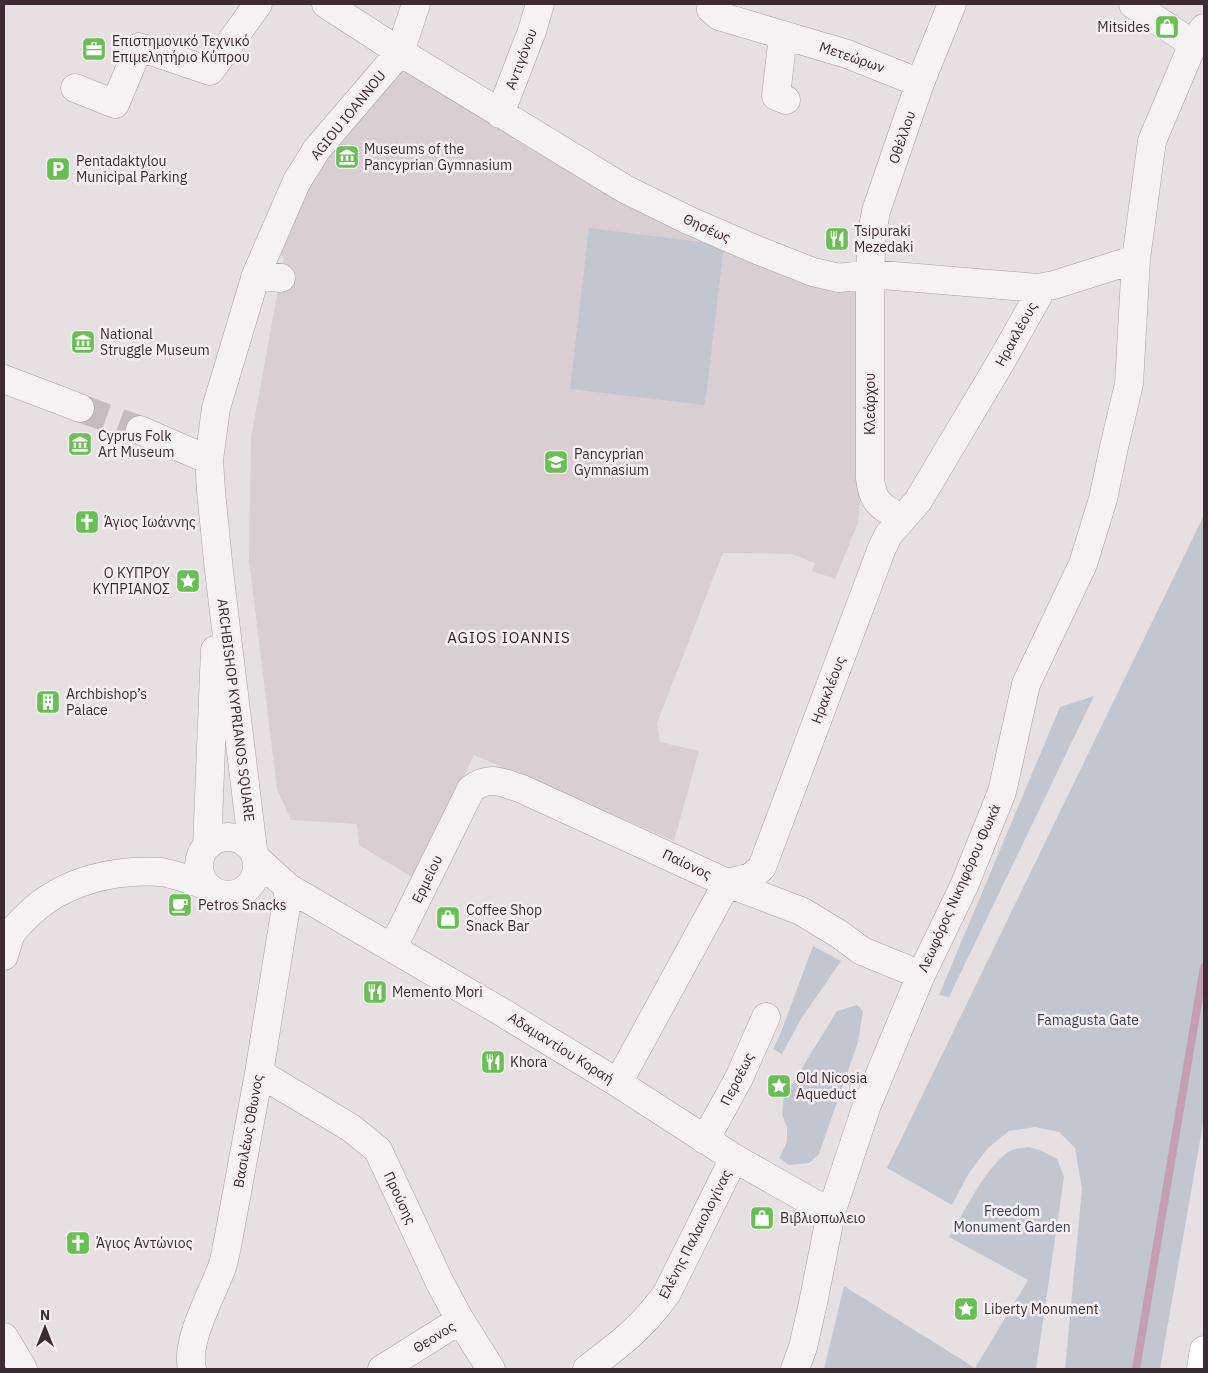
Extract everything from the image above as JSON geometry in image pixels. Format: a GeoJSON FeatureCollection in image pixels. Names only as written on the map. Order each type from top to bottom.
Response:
{"type":"FeatureCollection","features":[{"type":"Feature","properties":{"kind":"main road"},"geometry":{"type":"LineString","coordinates":[[1201,1369],[1204,1350]]}},
{"type":"Feature","properties":{"kind":"street"},"geometry":{"type":"LineString","coordinates":[[75,88],[115,104],[140,47],[210,71],[258,4]]}},
{"type":"Feature","properties":{"kind":"street","name":"Θησέως"},"geometry":{"type":"LineString","coordinates":[[326,4],[500,114],[625,189],[688,220],[813,272],[838,278],[870,274],[1038,288],[1136,259]]}},
{"type":"Feature","properties":{"kind":"street"},"geometry":{"type":"LineString","coordinates":[[400,52],[416,4]]}},
{"type":"Feature","properties":{"kind":"street","name":"Αντιγόνου"},"geometry":{"type":"LineString","coordinates":[[500,114],[532,31],[540,4]]}},
{"type":"Feature","properties":{"kind":"street","name":"Μετεώρων"},"geometry":{"type":"LineString","coordinates":[[712,4],[711,9],[719,16],[847,54],[920,83]]}},
{"type":"Feature","properties":{"kind":"street","name":"Οθέλλου"},"geometry":{"type":"LineString","coordinates":[[870,274],[872,233],[876,211],[920,83],[952,4]]}},
{"type":"Feature","properties":{"kind":"street"},"geometry":{"type":"LineString","coordinates":[[1133,4],[1199,36]]}},
{"type":"Feature","properties":{"kind":"street"},"geometry":{"type":"LineString","coordinates":[[782,34],[776,96],[786,100]]}},
{"type":"Feature","properties":{"kind":"street","name":"Λεωφόρος Νικηφόρου Φωκά"},"geometry":{"type":"LineString","coordinates":[[795,1369],[803,1347],[831,1213],[867,1105],[921,975],[964,886],[1002,792],[1026,684],[1083,564],[1103,499],[1129,384],[1136,259],[1152,141],[1199,36]]}},
{"type":"Feature","properties":{"kind":"street","name":"AGIOU IOANNOU"},"geometry":{"type":"LineString","coordinates":[[266,271],[297,181],[318,150],[400,52]]}},
{"type":"Feature","properties":{"kind":"street","name":"ARCHBISHOP KYPRIANOS SQUARE"},"geometry":{"type":"LineString","coordinates":[[255,854],[219,571],[210,460],[216,408],[266,271]]}},
{"type":"Feature","properties":{"kind":"street","name":"Κλεάρχου"},"geometry":{"type":"LineString","coordinates":[[870,274],[870,478],[872,492],[876,501],[901,519]]}},
{"type":"Feature","properties":{"kind":"street","name":"Ηρακλέους"},"geometry":{"type":"LineString","coordinates":[[727,883],[751,877],[762,867],[882,548],[889,534],[918,501],[1002,360],[1038,296],[1038,288]]}},
{"type":"Feature","properties":{"kind":"street"},"geometry":{"type":"LineString","coordinates":[[4,378],[80,408]]}},
{"type":"Feature","properties":{"kind":"street"},"geometry":{"type":"LineString","coordinates":[[140,430],[210,460]]}},
{"type":"Feature","properties":{"kind":"street","name":"ARCHBISHOP KYPRIANOS SQUARE"},"geometry":{"type":"LineString","coordinates":[[204,850],[219,571]]}},
{"type":"Feature","properties":{"kind":"street","name":"Παίονος"},"geometry":{"type":"LineString","coordinates":[[461,810],[471,789],[480,782],[495,780],[522,789],[727,883],[801,911],[862,951],[921,975]]}},
{"type":"Feature","properties":{"kind":"street","name":"Ερμείου"},"geometry":{"type":"LineString","coordinates":[[393,948],[461,810]]}},
{"type":"Feature","properties":{"kind":"street"},"geometry":{"type":"LineString","coordinates":[[163,872],[204,850],[215,840],[226,837],[236,838],[246,842],[255,854],[258,869],[255,879],[241,893]]}},
{"type":"Feature","properties":{"kind":"street"},"geometry":{"type":"LineString","coordinates":[[204,850],[199,866],[205,885]]}},
{"type":"Feature","properties":{"kind":"street","name":"Αδαμαντίου Κοραή"},"geometry":{"type":"LineString","coordinates":[[255,854],[289,888],[496,1008],[618,1083],[734,1158],[831,1213]]}},
{"type":"Feature","properties":{"kind":"street"},"geometry":{"type":"LineString","coordinates":[[6,941],[36,908],[59,892],[84,881],[115,873],[163,872],[205,885],[222,895],[289,888]]}},
{"type":"Feature","properties":{"kind":"street"},"geometry":{"type":"LineString","coordinates":[[618,1083],[727,883]]}},
{"type":"Feature","properties":{"kind":"street","name":"Βασιλέως Όθωνος"},"geometry":{"type":"LineString","coordinates":[[192,1369],[190,1360],[191,1348],[225,1257],[259,1073],[289,888]]}},
{"type":"Feature","properties":{"kind":"street","name":"Περσέως"},"geometry":{"type":"LineString","coordinates":[[705,1140],[739,1078],[766,1018]]}},
{"type":"Feature","properties":{"kind":"street","name":"Προύσης"},"geometry":{"type":"LineString","coordinates":[[259,1073],[351,1128],[378,1150],[440,1283],[460,1320],[491,1369]]}},
{"type":"Feature","properties":{"kind":"street","name":"Ελένης Παλαιολογίνας"},"geometry":{"type":"LineString","coordinates":[[587,1369],[624,1342],[655,1310],[667,1293],[734,1158]]}},
{"type":"Feature","properties":{"kind":"street","name":"Θεονος"},"geometry":{"type":"LineString","coordinates":[[382,1369],[460,1320]]}},
{"type":"Feature","properties":{"kind":"street"},"geometry":{"type":"LineString","coordinates":[[4,1337],[23,1369]]}},
{"type":"Feature","properties":{"kind":"shaded area","name":"Pancyprian Gymnasium"},"geometry":{"type":"Polygon","coordinates":[[[395,66],[483,117],[794,271],[866,295],[862,482],[858,523],[835,579],[812,571],[815,563],[792,554],[723,553],[657,723],[660,742],[699,751],[674,841],[474,755],[415,879],[359,845],[357,824],[291,820],[277,789],[249,560],[251,438],[284,257],[274,253],[313,169],[395,66]]]}},
{"type":"Feature","properties":{"kind":"green space"},"geometry":{"type":"Polygon","coordinates":[[[589,228],[724,245],[705,405],[570,389],[589,228]]]}},
{"type":"Feature","properties":{"kind":"green space","name":"Famagusta Gate"},"geometry":{"type":"Polygon","coordinates":[[[1204,515],[1204,1118],[1160,1369],[1065,1369],[1082,1189],[1075,1148],[1059,1132],[1035,1127],[1009,1131],[988,1148],[969,1173],[952,1205],[887,1168],[1204,515]]]}},
{"type":"Feature","properties":{"kind":"green space"},"geometry":{"type":"Polygon","coordinates":[[[1094,696],[949,997],[939,995],[1060,707],[1094,696]]]}},
{"type":"Feature","properties":{"kind":"green space"},"geometry":{"type":"Polygon","coordinates":[[[813,946],[841,961],[801,1019],[782,1054],[773,1049],[813,946]]]}},
{"type":"Feature","properties":{"kind":"green space"},"geometry":{"type":"Polygon","coordinates":[[[857,1005],[863,1011],[858,1042],[819,1154],[809,1163],[789,1165],[779,1158],[787,1142],[787,1128],[782,1114],[784,1097],[837,1011],[857,1005]]]}},
{"type":"Feature","properties":{"kind":"green space","name":"Freedom Monument Garden"},"geometry":{"type":"Polygon","coordinates":[[[1029,1147],[1057,1159],[1064,1177],[1036,1369],[824,1369],[844,1286],[975,1368],[1028,1280],[949,1237],[976,1190],[1001,1157],[1010,1151],[1029,1147]]]}},
{"type":"Feature","properties":{"kind":"waterway"},"geometry":{"type":"LineString","coordinates":[[1136,1369],[1204,967]]}},
{"type":"Feature","properties":{"kind":"tunnel"},"geometry":{"type":"LineString","coordinates":[[80,408],[140,430]]}},
{"type":"Feature","properties":{"kind":"place","name":"Mitsides"},"geometry":{"type":"Point","coordinates":[1167,27]}},
{"type":"Feature","properties":{"kind":"place","name":"Επιστημονικό Τεχνικό Επιμελητήριο Κύπρου"},"geometry":{"type":"Point","coordinates":[94,49]}},
{"type":"Feature","properties":{"kind":"place","name":"Museums of the Pancyprian Gymnasium"},"geometry":{"type":"Point","coordinates":[347,157]}},
{"type":"Feature","properties":{"kind":"place","name":"Pentadaktylou Municipal Parking"},"geometry":{"type":"Point","coordinates":[58,169]}},
{"type":"Feature","properties":{"kind":"place","name":"Tsipuraki Mezedaki"},"geometry":{"type":"Point","coordinates":[837,239]}},
{"type":"Feature","properties":{"kind":"place","name":"National Struggle Museum"},"geometry":{"type":"Point","coordinates":[83,342]}},
{"type":"Feature","properties":{"kind":"place","name":"Cyprus Folk Art Museum"},"geometry":{"type":"Point","coordinates":[80,444]}},
{"type":"Feature","properties":{"kind":"place","name":"Pancyprian Gymnasium"},"geometry":{"type":"Point","coordinates":[556,462]}},
{"type":"Feature","properties":{"kind":"place","name":"Άγιος Ιωάννης"},"geometry":{"type":"Point","coordinates":[87,522]}},
{"type":"Feature","properties":{"kind":"place","name":"Ο ΚΥΠΡΟΥ ΚΥΠΡΙΑΝΟΣ"},"geometry":{"type":"Point","coordinates":[188,581]}},
{"type":"Feature","properties":{"kind":"place","name":"Archbishop’s Palace"},"geometry":{"type":"Point","coordinates":[48,702]}},
{"type":"Feature","properties":{"kind":"place","name":"Petros Snacks"},"geometry":{"type":"Point","coordinates":[180,905]}},
{"type":"Feature","properties":{"kind":"place","name":"Coffee Shop Snack Bar"},"geometry":{"type":"Point","coordinates":[448,918]}},
{"type":"Feature","properties":{"kind":"place","name":"Memento Mori"},"geometry":{"type":"Point","coordinates":[375,992]}},
{"type":"Feature","properties":{"kind":"place","name":"Khora"},"geometry":{"type":"Point","coordinates":[493,1062]}},
{"type":"Feature","properties":{"kind":"place","name":"Old Nicosia Aqueduct"},"geometry":{"type":"Point","coordinates":[779,1086]}},
{"type":"Feature","properties":{"kind":"place","name":"Βιβλιοπωλειο"},"geometry":{"type":"Point","coordinates":[762,1218]}},
{"type":"Feature","properties":{"kind":"place","name":"Άγιος Αντώνιος"},"geometry":{"type":"Point","coordinates":[78,1243]}},
{"type":"Feature","properties":{"kind":"place","name":"Liberty Monument"},"geometry":{"type":"Point","coordinates":[966,1309]}},
{"type":"Feature","properties":{"kind":"district","name":"AGIOS IOANNIS"},"geometry":{"type":"Point","coordinates":[509,638]}}]}
